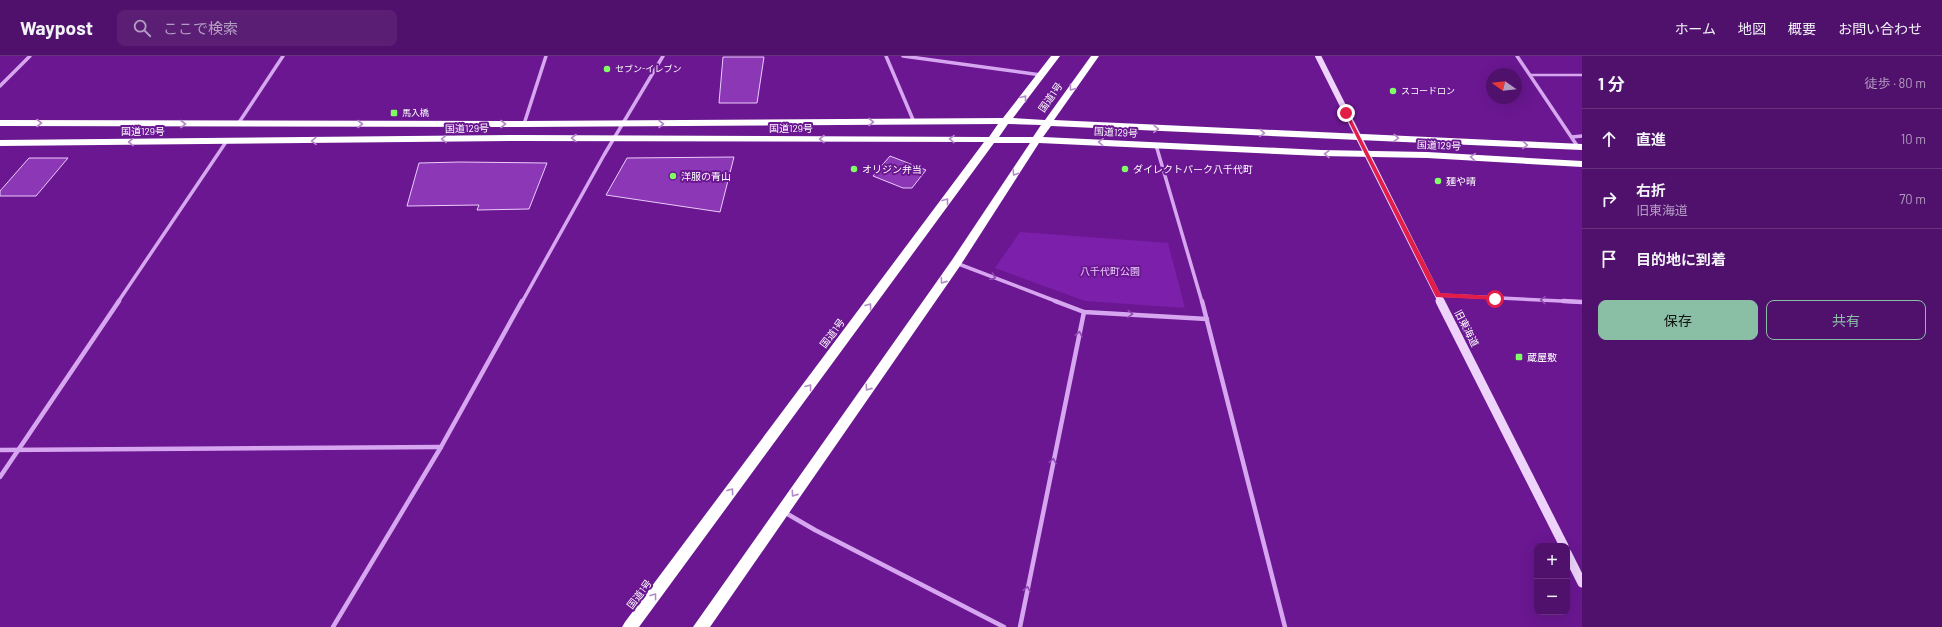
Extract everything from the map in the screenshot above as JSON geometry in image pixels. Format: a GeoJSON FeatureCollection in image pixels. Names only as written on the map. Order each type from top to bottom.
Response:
{"type":"FeatureCollection","features":[{"type":"Feature","properties":{"kind":"highway","name":"国道1号"},"geometry":{"type":"LineString","coordinates":[[630,627],[1005,121],[1056,56]]}},
{"type":"Feature","properties":{"kind":"highway","name":"国道1号"},"geometry":{"type":"LineString","coordinates":[[701,627],[956,263],[1047,123],[1094,56]]}},
{"type":"Feature","properties":{"kind":"highway","name":"国道129号"},"geometry":{"type":"LineString","coordinates":[[0,123],[622,124],[1005,121],[1580,147]]}},
{"type":"Feature","properties":{"kind":"highway","name":"国道129号"},"geometry":{"type":"LineString","coordinates":[[0,143],[519,138],[1036,140],[1321,154],[1434,155],[1582,164]]}},
{"type":"Feature","properties":{"kind":"street"},"geometry":{"type":"LineString","coordinates":[[0,86],[30,56]]}},
{"type":"Feature","properties":{"kind":"street"},"geometry":{"type":"LineString","coordinates":[[237,124],[283,56]]}},
{"type":"Feature","properties":{"kind":"street"},"geometry":{"type":"LineString","coordinates":[[524,124],[546,56]]}},
{"type":"Feature","properties":{"kind":"street"},"geometry":{"type":"LineString","coordinates":[[333,627],[441,446],[622,124],[663,56]]}},
{"type":"Feature","properties":{"kind":"street"},"geometry":{"type":"LineString","coordinates":[[886,56],[914,122]]}},
{"type":"Feature","properties":{"kind":"street"},"geometry":{"type":"LineString","coordinates":[[903,56],[1014,70],[1041,75]]}},
{"type":"Feature","properties":{"kind":"street","name":"旧東海道"},"geometry":{"type":"LineString","coordinates":[[1318,56],[1562,543]]}},
{"type":"Feature","properties":{"kind":"street"},"geometry":{"type":"LineString","coordinates":[[1517,56],[1580,147]]}},
{"type":"Feature","properties":{"kind":"street"},"geometry":{"type":"LineString","coordinates":[[1572,137],[1582,136]]}},
{"type":"Feature","properties":{"kind":"street"},"geometry":{"type":"LineString","coordinates":[[0,477],[226,142]]}},
{"type":"Feature","properties":{"kind":"street"},"geometry":{"type":"LineString","coordinates":[[1156,145],[1207,319],[1285,627]]}},
{"type":"Feature","properties":{"kind":"street"},"geometry":{"type":"LineString","coordinates":[[956,263],[1084,312],[1207,319]]}},
{"type":"Feature","properties":{"kind":"street"},"geometry":{"type":"LineString","coordinates":[[1438,295],[1582,302]]}},
{"type":"Feature","properties":{"kind":"street"},"geometry":{"type":"LineString","coordinates":[[1020,627],[1084,312]]}},
{"type":"Feature","properties":{"kind":"street"},"geometry":{"type":"LineString","coordinates":[[0,450],[441,446]]}},
{"type":"Feature","properties":{"kind":"street"},"geometry":{"type":"LineString","coordinates":[[782,511],[815,530],[1004,627]]}},
{"type":"Feature","properties":{"kind":"street"},"geometry":{"type":"LineString","coordinates":[[1570,559],[1582,583]]}},
{"type":"Feature","properties":{"kind":"lane"},"geometry":{"type":"LineString","coordinates":[[1530,75],[1582,75]]}},
{"type":"Feature","properties":{"kind":"green space","name":"八千代町公園"},"geometry":{"type":"Polygon","coordinates":[[[1020,232],[1168,243],[1185,308],[1085,301],[995,268],[1020,232]]]}},
{"type":"Feature","properties":{"kind":"building"},"geometry":{"type":"Polygon","coordinates":[[[723,57],[764,57],[757,103],[719,103],[723,57]]]}},
{"type":"Feature","properties":{"kind":"building"},"geometry":{"type":"Polygon","coordinates":[[[890,156],[926,170],[912,188],[903,188],[873,176],[890,156]]]}},
{"type":"Feature","properties":{"kind":"building","name":"洋服の青山"},"geometry":{"type":"Polygon","coordinates":[[[734,157],[720,212],[606,195],[627,158],[734,157]]]}},
{"type":"Feature","properties":{"kind":"building"},"geometry":{"type":"Polygon","coordinates":[[[29,158],[68,158],[36,196],[0,196],[0,191],[29,158]]]}},
{"type":"Feature","properties":{"kind":"building"},"geometry":{"type":"Polygon","coordinates":[[[419,163],[547,163],[529,209],[477,210],[479,205],[407,206],[419,163]]]}},
{"type":"Feature","properties":{"kind":"place","name":"セブン-イレブン"},"geometry":{"type":"Point","coordinates":[607,69]}},
{"type":"Feature","properties":{"kind":"place","name":"スコードロン"},"geometry":{"type":"Point","coordinates":[1393,91]}},
{"type":"Feature","properties":{"kind":"place","name":"馬入橋"},"geometry":{"type":"Point","coordinates":[394,113]}},
{"type":"Feature","properties":{"kind":"place","name":"オリジン弁当"},"geometry":{"type":"Point","coordinates":[854,169]}},
{"type":"Feature","properties":{"kind":"place","name":"ダイレクトパーク八千代町"},"geometry":{"type":"Point","coordinates":[1125,169]}},
{"type":"Feature","properties":{"kind":"place","name":"洋服の青山"},"geometry":{"type":"Point","coordinates":[673,176]}},
{"type":"Feature","properties":{"kind":"place","name":"麺や晴"},"geometry":{"type":"Point","coordinates":[1438,181]}},
{"type":"Feature","properties":{"kind":"place","name":"蔵屋敷"},"geometry":{"type":"Point","coordinates":[1519,357]}},
{"type":"Feature","properties":{"kind":"route"},"geometry":{"type":"LineString","coordinates":[[1346,113],[1438,295],[1495,299]]}}]}
